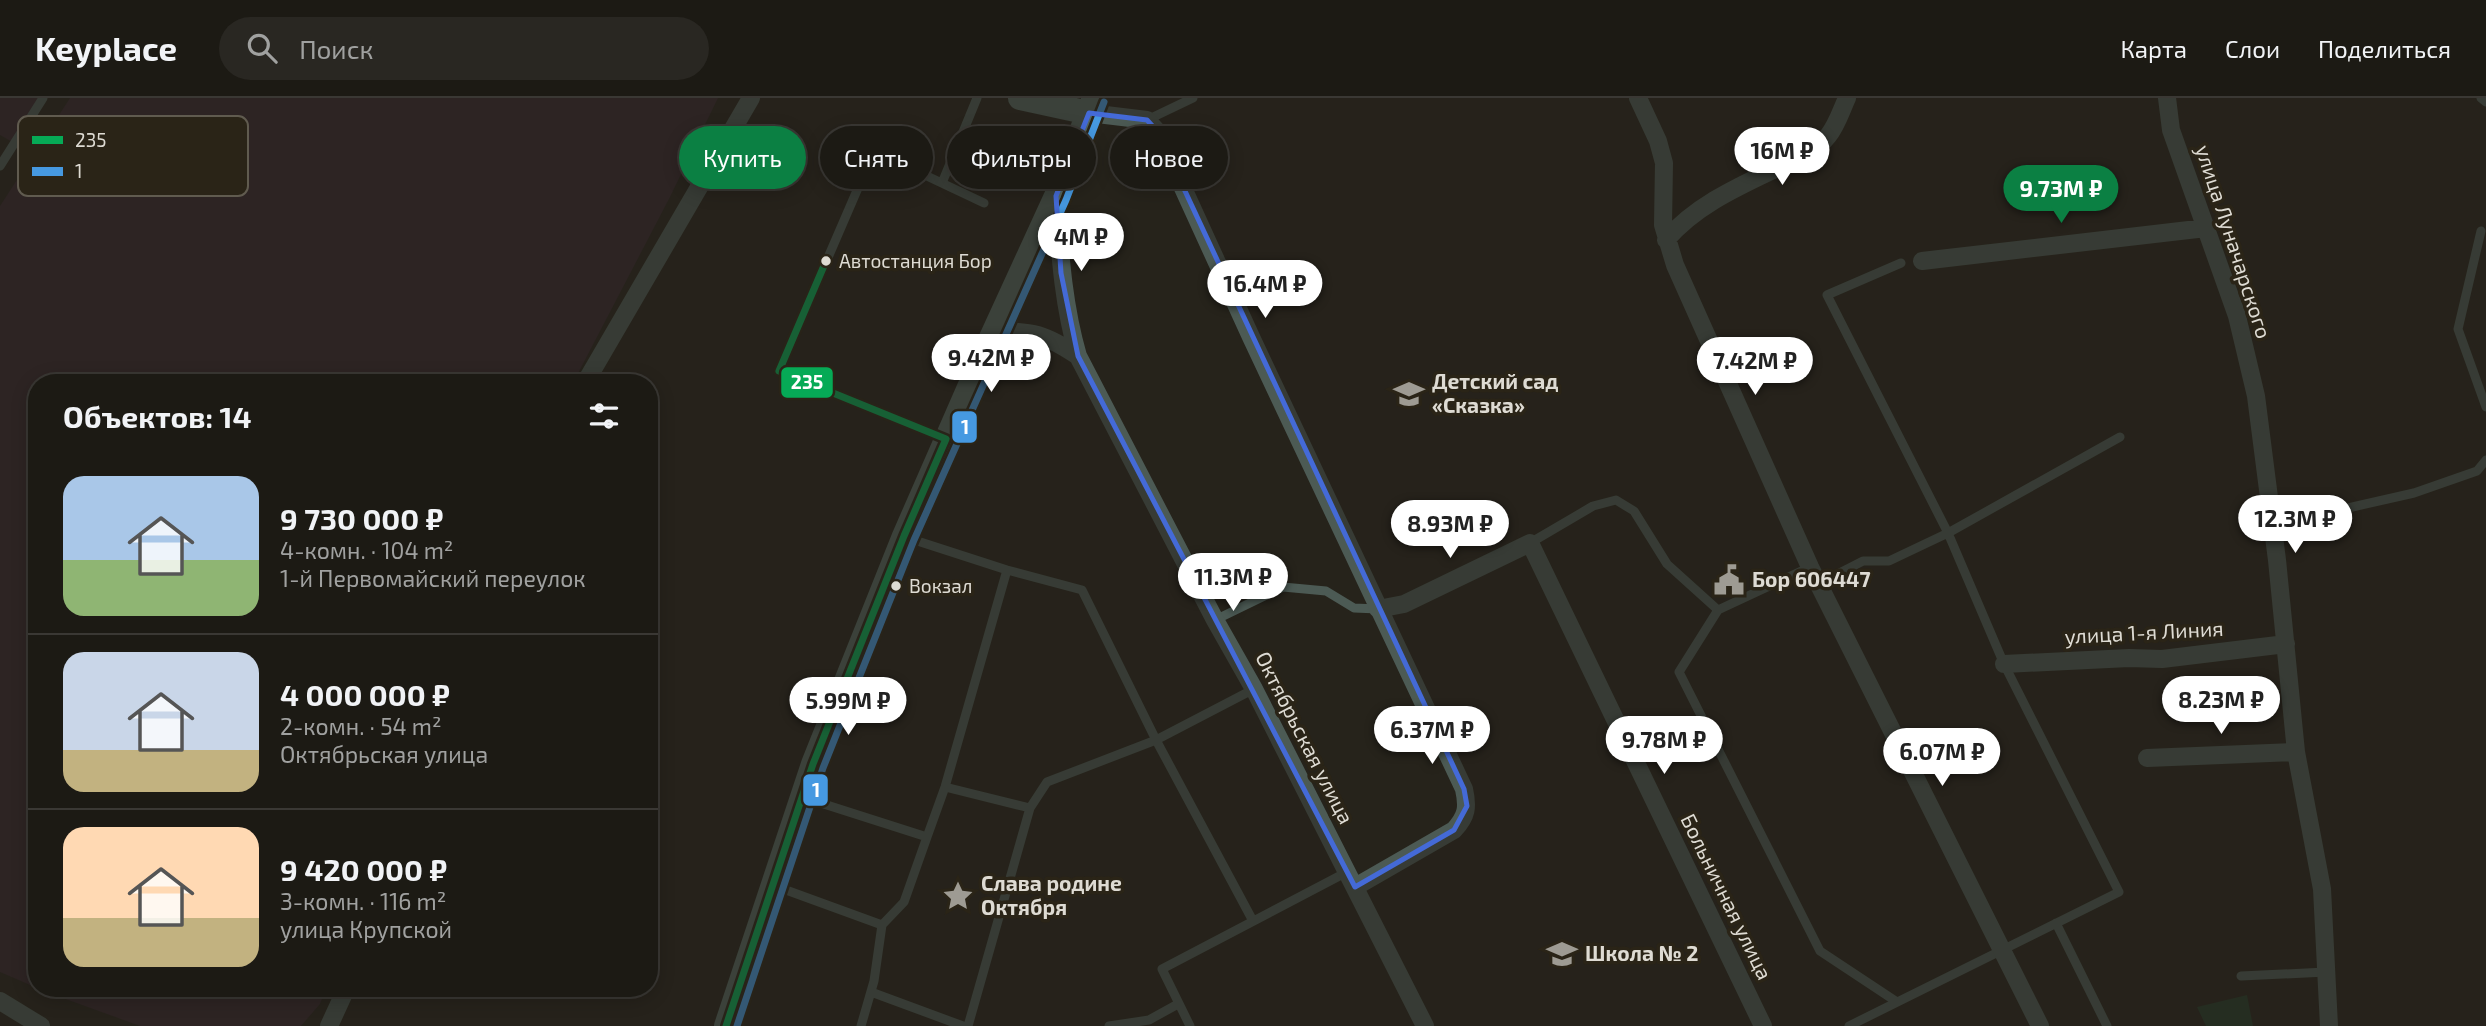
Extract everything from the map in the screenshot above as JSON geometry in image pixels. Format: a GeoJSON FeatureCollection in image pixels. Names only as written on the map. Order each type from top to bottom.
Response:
{"type":"FeatureCollection","features":[{"type":"Feature","properties":{"kind":"street"},"geometry":{"type":"LineString","coordinates":[[590,374],[751,98]]}},
{"type":"Feature","properties":{"kind":"street"},"geometry":{"type":"LineString","coordinates":[[1020,98],[1091,105],[1147,120],[1157,131],[1464,789],[1467,806],[1464,820],[1454,830],[1351,880]]}},
{"type":"Feature","properties":{"kind":"street"},"geometry":{"type":"LineString","coordinates":[[1638,98],[1658,141],[1664,163],[1663,225],[1675,265],[1818,584],[2040,1026]]}},
{"type":"Feature","properties":{"kind":"street"},"geometry":{"type":"LineString","coordinates":[[1666,240],[1686,219],[1701,209],[1736,188],[1816,148],[1835,126],[1847,98]]}},
{"type":"Feature","properties":{"kind":"street","name":"улица Луначарского"},"geometry":{"type":"LineString","coordinates":[[2167,98],[2171,130],[2237,316],[2256,396],[2286,644],[2296,752],[2322,889],[2329,1026]]}},
{"type":"Feature","properties":{"kind":"street"},"geometry":{"type":"LineString","coordinates":[[726,1026],[802,797],[904,536],[1056,196],[1091,105]]}},
{"type":"Feature","properties":{"kind":"street","name":"Октябрьская улица"},"geometry":{"type":"LineString","coordinates":[[1056,196],[1067,319],[1078,356],[1215,621],[1254,689],[1425,1026]]}},
{"type":"Feature","properties":{"kind":"street"},"geometry":{"type":"LineString","coordinates":[[1922,261],[2206,228]]}},
{"type":"Feature","properties":{"kind":"street"},"geometry":{"type":"LineString","coordinates":[[994,331],[1027,331],[1052,339],[1078,356]]}},
{"type":"Feature","properties":{"kind":"street"},"geometry":{"type":"LineString","coordinates":[[1378,609],[1404,604],[1530,543]]}},
{"type":"Feature","properties":{"kind":"street","name":"Больничная улица"},"geometry":{"type":"LineString","coordinates":[[1530,543],[1763,1026]]}},
{"type":"Feature","properties":{"kind":"street","name":"улица 1-я Линия"},"geometry":{"type":"LineString","coordinates":[[2004,664],[2162,659],[2286,644]]}},
{"type":"Feature","properties":{"kind":"street"},"geometry":{"type":"LineString","coordinates":[[2147,758],[2296,752]]}},
{"type":"Feature","properties":{"kind":"street"},"geometry":{"type":"LineString","coordinates":[[329,1026],[342,997]]}},
{"type":"Feature","properties":{"kind":"street"},"geometry":{"type":"LineString","coordinates":[[0,1001],[41,1026]]}},
{"type":"Feature","properties":{"kind":"lane"},"geometry":{"type":"LineString","coordinates":[[32,116],[43,98]]}},
{"type":"Feature","properties":{"kind":"lane"},"geometry":{"type":"LineString","coordinates":[[942,183],[977,98]]}},
{"type":"Feature","properties":{"kind":"lane"},"geometry":{"type":"LineString","coordinates":[[1147,120],[1193,98]]}},
{"type":"Feature","properties":{"kind":"lane"},"geometry":{"type":"LineString","coordinates":[[2481,98],[2486,102]]}},
{"type":"Feature","properties":{"kind":"lane"},"geometry":{"type":"LineString","coordinates":[[0,166],[18,138]]}},
{"type":"Feature","properties":{"kind":"lane"},"geometry":{"type":"LineString","coordinates":[[946,439],[779,371],[874,151],[984,203]]}},
{"type":"Feature","properties":{"kind":"lane"},"geometry":{"type":"LineString","coordinates":[[2484,229],[2458,329],[2486,407]]}},
{"type":"Feature","properties":{"kind":"lane"},"geometry":{"type":"LineString","coordinates":[[1849,1026],[2119,892],[2004,664],[1948,533],[1827,295],[1901,263]]}},
{"type":"Feature","properties":{"kind":"lane"},"geometry":{"type":"LineString","coordinates":[[1818,584],[1863,561],[1889,561],[1948,533],[2120,437]]}},
{"type":"Feature","properties":{"kind":"lane"},"geometry":{"type":"LineString","coordinates":[[2270,510],[2348,508],[2414,492],[2477,471],[2486,460]]}},
{"type":"Feature","properties":{"kind":"lane"},"geometry":{"type":"LineString","coordinates":[[1530,543],[1593,506],[1616,500],[1634,511],[1667,564],[1718,610]]}},
{"type":"Feature","properties":{"kind":"lane"},"geometry":{"type":"LineString","coordinates":[[904,536],[1007,570],[1082,590],[1156,740],[1254,921]]}},
{"type":"Feature","properties":{"kind":"lane"},"geometry":{"type":"LineString","coordinates":[[1810,567],[1718,610],[1679,671],[1820,951],[1897,1002]]}},
{"type":"Feature","properties":{"kind":"lane"},"geometry":{"type":"LineString","coordinates":[[861,1026],[871,992],[882,925],[904,902],[928,837],[1007,570]]}},
{"type":"Feature","properties":{"kind":"lane"},"geometry":{"type":"LineString","coordinates":[[1215,621],[1283,587],[1326,591],[1354,608],[1378,609]]}},
{"type":"Feature","properties":{"kind":"lane"},"geometry":{"type":"LineString","coordinates":[[968,1026],[1030,808],[1047,782],[1156,740],[1254,689]]}},
{"type":"Feature","properties":{"kind":"lane"},"geometry":{"type":"LineString","coordinates":[[945,786],[1030,808]]}},
{"type":"Feature","properties":{"kind":"lane"},"geometry":{"type":"LineString","coordinates":[[802,797],[928,837]]}},
{"type":"Feature","properties":{"kind":"lane"},"geometry":{"type":"LineString","coordinates":[[1190,1026],[1162,969],[1254,921],[1351,880]]}},
{"type":"Feature","properties":{"kind":"lane"},"geometry":{"type":"LineString","coordinates":[[773,885],[882,925]]}},
{"type":"Feature","properties":{"kind":"lane"},"geometry":{"type":"LineString","coordinates":[[2056,923],[2107,1026]]}},
{"type":"Feature","properties":{"kind":"lane"},"geometry":{"type":"LineString","coordinates":[[2241,976],[2326,972]]}},
{"type":"Feature","properties":{"kind":"lane"},"geometry":{"type":"LineString","coordinates":[[871,992],[962,1026]]}},
{"type":"Feature","properties":{"kind":"lane"},"geometry":{"type":"LineString","coordinates":[[1109,1026],[1149,1020],[1178,1004]]}},
{"type":"Feature","properties":{"kind":"highlighted area"},"geometry":{"type":"Polygon","coordinates":[[[1089,113],[1147,120],[1157,131],[1464,789],[1467,806],[1454,830],[1355,887],[1078,356],[1061,273],[1056,196],[1089,113]]]}},
{"type":"Feature","properties":{"kind":"shaded area"},"geometry":{"type":"Polygon","coordinates":[[[0,98],[43,98],[31,116],[18,116],[18,137],[14,143],[0,135],[0,98]]]}},
{"type":"Feature","properties":{"kind":"shaded area"},"geometry":{"type":"Polygon","coordinates":[[[70,98],[718,98],[704,126],[679,126],[679,178],[578,374],[28,374],[28,984],[0,972],[0,206],[18,178],[18,196],[248,196],[248,116],[58,116],[70,98]]]}},
{"type":"Feature","properties":{"kind":"shaded area"},"geometry":{"type":"Polygon","coordinates":[[[60,997],[323,997],[301,1026],[140,1026],[60,997]]]}},
{"type":"Feature","properties":{"kind":"green space"},"geometry":{"type":"Polygon","coordinates":[[[2247,995],[2253,1026],[2206,1026],[2197,1007],[2247,995]]]}},
{"type":"Feature","properties":{"kind":"transit line","name":"1"},"geometry":{"type":"LineString","coordinates":[[737,1026],[823,768],[914,540],[1066,200],[1104,102]]}},
{"type":"Feature","properties":{"kind":"transit line","name":"235"},"geometry":{"type":"LineString","coordinates":[[826,261],[779,371],[946,439]]}},
{"type":"Feature","properties":{"kind":"transit line","name":"235"},"geometry":{"type":"LineString","coordinates":[[726,1026],[813,764],[904,536],[946,439]]}},
{"type":"Feature","properties":{"kind":"place","name":"Автостанция Бор"},"geometry":{"type":"Point","coordinates":[826,261]}},
{"type":"Feature","properties":{"kind":"place","name":"Детский сад «Сказка»"},"geometry":{"type":"Point","coordinates":[1409,394]}},
{"type":"Feature","properties":{"kind":"place","name":"Бор 606447"},"geometry":{"type":"Point","coordinates":[1729,580]}},
{"type":"Feature","properties":{"kind":"place","name":"Вокзал"},"geometry":{"type":"Point","coordinates":[896,586]}},
{"type":"Feature","properties":{"kind":"place","name":"Слава родине Октября"},"geometry":{"type":"Point","coordinates":[958,896]}},
{"type":"Feature","properties":{"kind":"place","name":"Школа № 2"},"geometry":{"type":"Point","coordinates":[1562,954]}}]}
